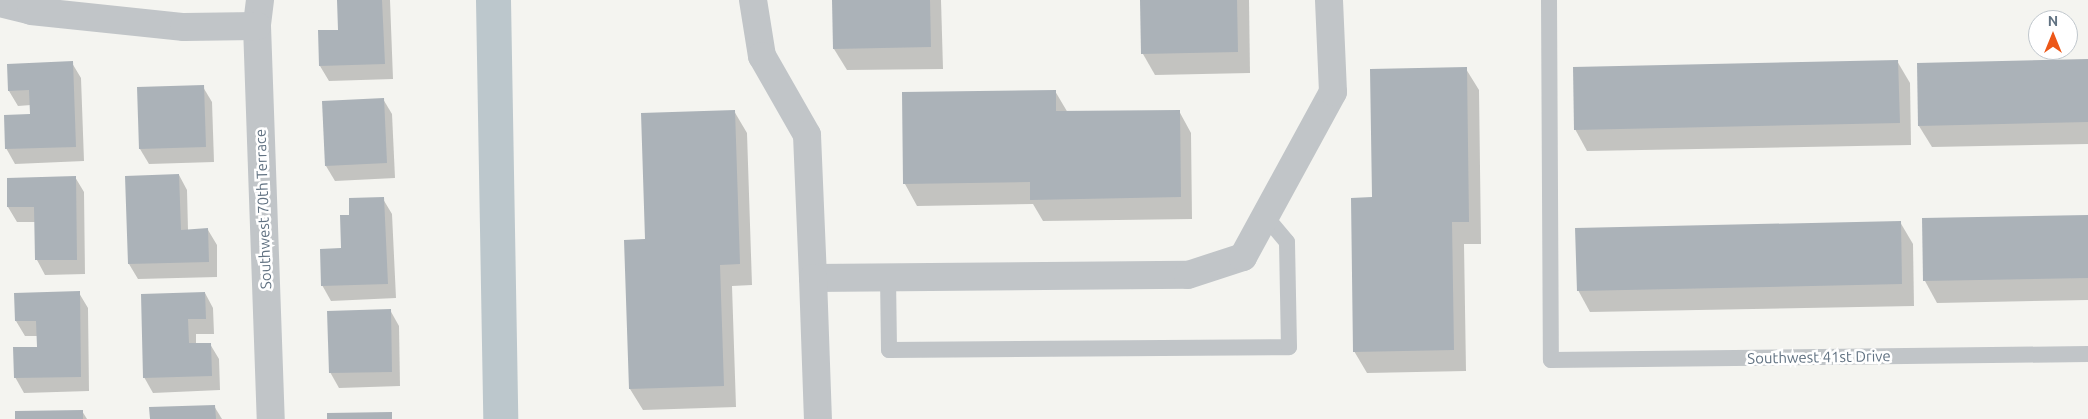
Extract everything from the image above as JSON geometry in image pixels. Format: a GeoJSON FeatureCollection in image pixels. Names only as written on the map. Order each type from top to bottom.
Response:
{"type":"FeatureCollection","features":[{"type":"Feature","properties":{"kind":"street"},"geometry":{"type":"LineString","coordinates":[[753,0],[762,56],[807,135],[818,419]]}},
{"type":"Feature","properties":{"kind":"street"},"geometry":{"type":"LineString","coordinates":[[813,278],[1188,275],[1243,257],[1333,92],[1329,0]]}},
{"type":"Feature","properties":{"kind":"street"},"geometry":{"type":"LineString","coordinates":[[0,3],[31,11],[184,27],[258,13]]}},
{"type":"Feature","properties":{"kind":"street","name":"Southwest 70th Terrace"},"geometry":{"type":"LineString","coordinates":[[258,13],[271,419]]}},
{"type":"Feature","properties":{"kind":"lane","name":"Southwest 41st Drive"},"geometry":{"type":"LineString","coordinates":[[1548,0],[1551,360],[2088,354]]}},
{"type":"Feature","properties":{"kind":"lane"},"geometry":{"type":"LineString","coordinates":[[888,277],[889,350],[1289,347],[1287,242],[1266,217]]}},
{"type":"Feature","properties":{"kind":"building"},"geometry":{"type":"Polygon","coordinates":[[[337,0],[382,0],[385,64],[319,66],[318,30],[338,30],[337,0]]]}},
{"type":"Feature","properties":{"kind":"building"},"geometry":{"type":"Polygon","coordinates":[[[832,0],[930,0],[931,47],[833,49],[832,0]]]}},
{"type":"Feature","properties":{"kind":"building"},"geometry":{"type":"Polygon","coordinates":[[[1140,0],[1237,0],[1238,52],[1141,54],[1140,0]]]}},
{"type":"Feature","properties":{"kind":"building"},"geometry":{"type":"Polygon","coordinates":[[[2088,59],[2088,122],[1918,126],[1917,63],[2088,59]]]}},
{"type":"Feature","properties":{"kind":"building"},"geometry":{"type":"Polygon","coordinates":[[[1898,60],[1900,123],[1574,130],[1573,67],[1898,60]]]}},
{"type":"Feature","properties":{"kind":"building"},"geometry":{"type":"Polygon","coordinates":[[[73,61],[76,147],[5,149],[4,115],[30,114],[29,90],[8,91],[7,64],[73,61]]]}},
{"type":"Feature","properties":{"kind":"building"},"geometry":{"type":"Polygon","coordinates":[[[1467,67],[1469,222],[1452,222],[1454,350],[1353,352],[1351,198],[1372,197],[1370,69],[1467,67]]]}},
{"type":"Feature","properties":{"kind":"building"},"geometry":{"type":"Polygon","coordinates":[[[204,85],[206,147],[139,149],[137,87],[204,85]]]}},
{"type":"Feature","properties":{"kind":"building"},"geometry":{"type":"Polygon","coordinates":[[[1056,90],[1056,111],[1180,110],[1181,197],[1030,200],[1030,182],[903,184],[902,92],[1056,90]]]}},
{"type":"Feature","properties":{"kind":"building"},"geometry":{"type":"Polygon","coordinates":[[[384,98],[387,163],[325,166],[322,101],[384,98]]]}},
{"type":"Feature","properties":{"kind":"building"},"geometry":{"type":"Polygon","coordinates":[[[735,110],[740,264],[720,265],[724,386],[629,389],[624,240],[645,239],[641,113],[735,110]]]}},
{"type":"Feature","properties":{"kind":"building"},"geometry":{"type":"Polygon","coordinates":[[[179,174],[181,230],[208,228],[209,262],[128,264],[125,176],[179,174]]]}},
{"type":"Feature","properties":{"kind":"building"},"geometry":{"type":"Polygon","coordinates":[[[76,176],[77,260],[35,260],[34,207],[7,207],[7,178],[76,176]]]}},
{"type":"Feature","properties":{"kind":"building"},"geometry":{"type":"Polygon","coordinates":[[[384,197],[388,284],[321,286],[320,249],[341,248],[340,215],[349,215],[349,198],[384,197]]]}},
{"type":"Feature","properties":{"kind":"building"},"geometry":{"type":"Polygon","coordinates":[[[2088,215],[2088,278],[1923,281],[1922,218],[2088,215]]]}},
{"type":"Feature","properties":{"kind":"building"},"geometry":{"type":"Polygon","coordinates":[[[1901,221],[1902,284],[1577,291],[1575,228],[1901,221]]]}},
{"type":"Feature","properties":{"kind":"building"},"geometry":{"type":"Polygon","coordinates":[[[80,291],[81,377],[14,378],[13,347],[37,347],[36,321],[15,321],[14,293],[80,291]]]}},
{"type":"Feature","properties":{"kind":"building"},"geometry":{"type":"Polygon","coordinates":[[[205,292],[206,319],[188,319],[189,343],[211,343],[212,376],[143,378],[141,294],[205,292]]]}},
{"type":"Feature","properties":{"kind":"building"},"geometry":{"type":"Polygon","coordinates":[[[391,309],[392,372],[329,373],[327,311],[391,309]]]}},
{"type":"Feature","properties":{"kind":"building"},"geometry":{"type":"Polygon","coordinates":[[[215,405],[216,419],[150,419],[149,407],[215,405]]]}},
{"type":"Feature","properties":{"kind":"building"},"geometry":{"type":"Polygon","coordinates":[[[83,410],[83,419],[15,419],[15,411],[83,410]]]}},
{"type":"Feature","properties":{"kind":"building"},"geometry":{"type":"Polygon","coordinates":[[[392,412],[392,419],[327,419],[327,413],[392,412]]]}},
{"type":"Feature","properties":{"kind":"waterway"},"geometry":{"type":"LineString","coordinates":[[493,0],[500,419]]}}]}
